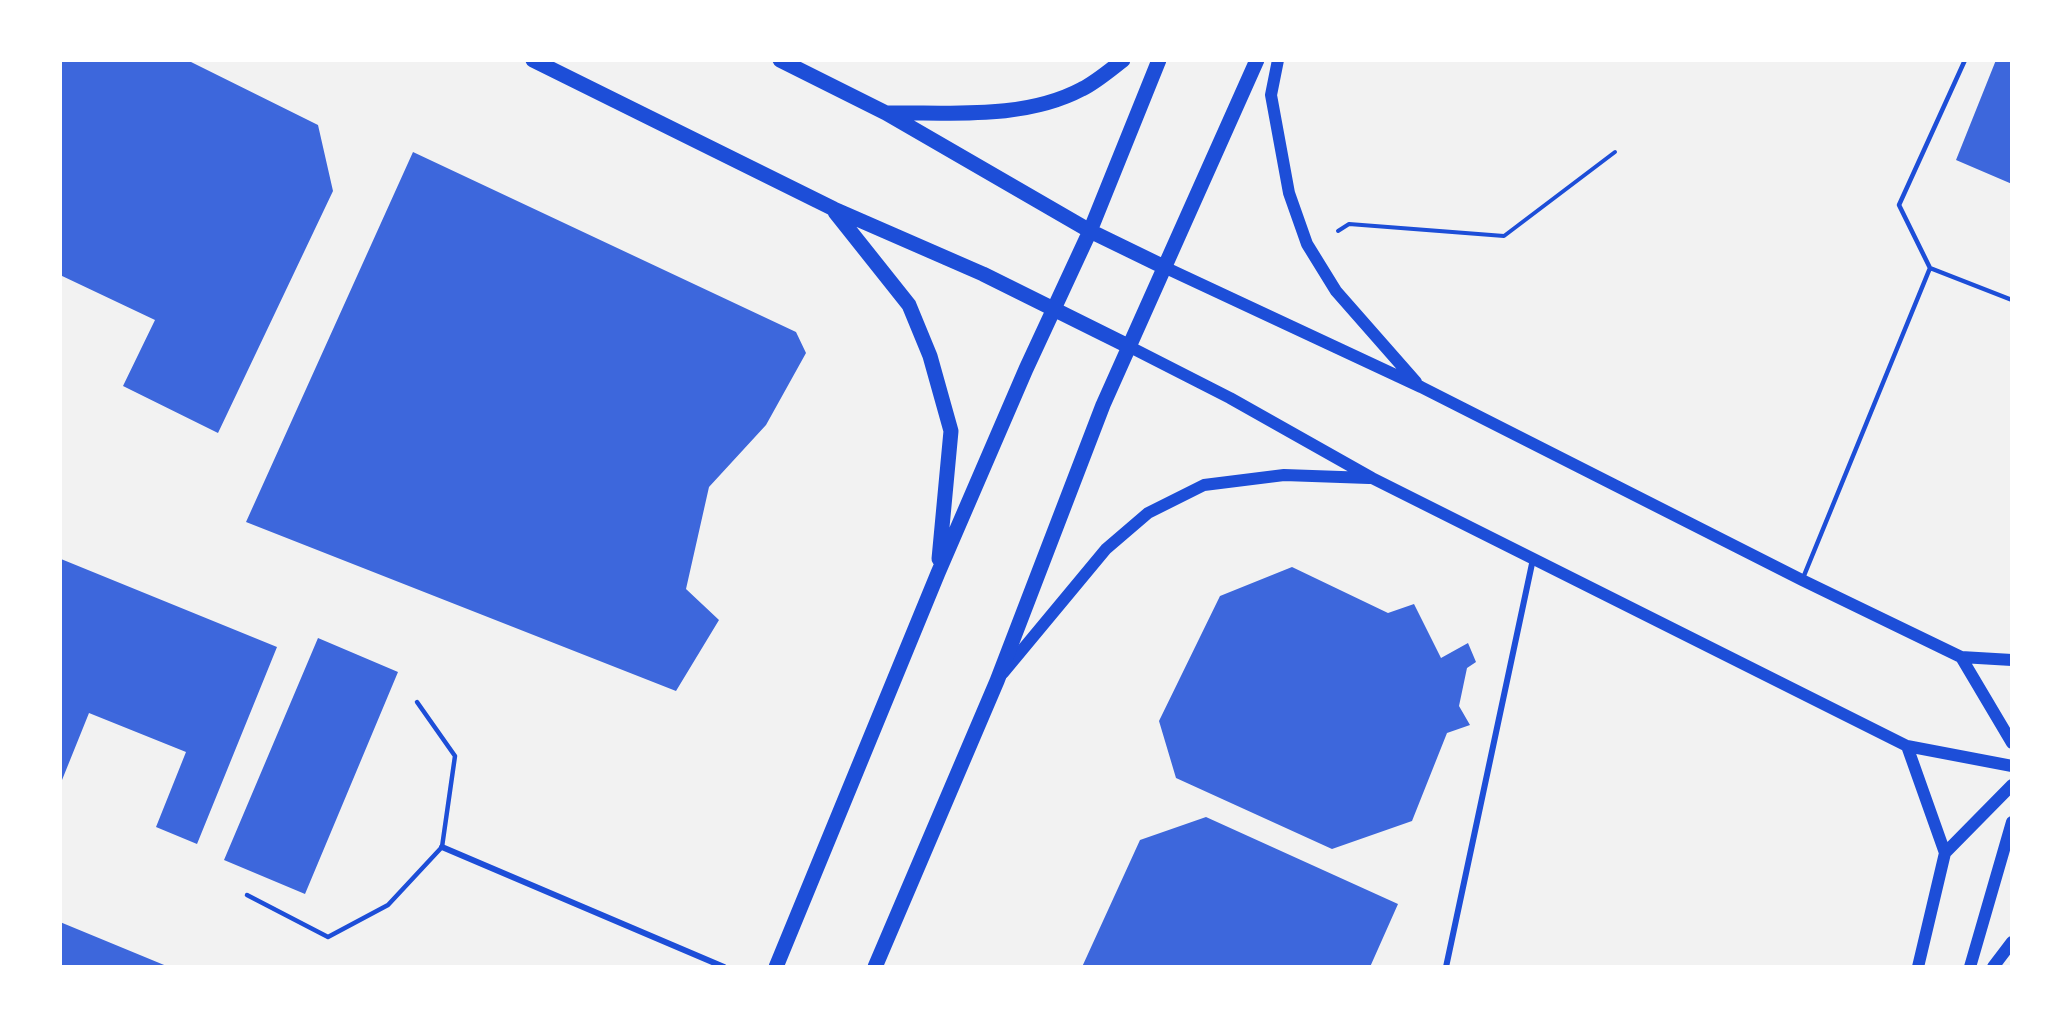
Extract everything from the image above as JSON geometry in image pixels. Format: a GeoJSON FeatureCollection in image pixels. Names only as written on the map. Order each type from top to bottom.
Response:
{"type":"FeatureCollection","features":[{"type":"Feature","properties":{"kind":"main road"},"geometry":{"type":"LineString","coordinates":[[533,60],[834,209],[983,274],[1055,309],[1230,398],[1372,478],[1907,746],[2012,766]]}},
{"type":"Feature","properties":{"kind":"main road"},"geometry":{"type":"LineString","coordinates":[[780,60],[886,113],[1090,231],[1420,387],[1802,580],[1961,657],[2012,660]]}},
{"type":"Feature","properties":{"kind":"main road"},"geometry":{"type":"LineString","coordinates":[[886,113],[981,112],[1037,106],[1082,90],[1123,60]]}},
{"type":"Feature","properties":{"kind":"main road"},"geometry":{"type":"LineString","coordinates":[[776,967],[938,573],[1026,369],[1090,231],[1159,60]]}},
{"type":"Feature","properties":{"kind":"main road"},"geometry":{"type":"LineString","coordinates":[[875,967],[997,681],[1103,405],[1257,60]]}},
{"type":"Feature","properties":{"kind":"main road"},"geometry":{"type":"LineString","coordinates":[[1278,60],[1271,95],[1289,194],[1307,244],[1336,291],[1420,387]]}},
{"type":"Feature","properties":{"kind":"main road"},"geometry":{"type":"LineString","coordinates":[[834,209],[909,305],[930,356],[951,431],[938,573]]}},
{"type":"Feature","properties":{"kind":"main road"},"geometry":{"type":"LineString","coordinates":[[997,681],[1106,549],[1148,513],[1204,485],[1284,475],[1372,478]]}},
{"type":"Feature","properties":{"kind":"main road"},"geometry":{"type":"LineString","coordinates":[[1961,657],[2012,743]]}},
{"type":"Feature","properties":{"kind":"main road"},"geometry":{"type":"LineString","coordinates":[[1907,746],[1945,853]]}},
{"type":"Feature","properties":{"kind":"main road"},"geometry":{"type":"LineString","coordinates":[[1918,967],[1945,853],[2012,785]]}},
{"type":"Feature","properties":{"kind":"main road"},"geometry":{"type":"LineString","coordinates":[[1970,967],[2012,822]]}},
{"type":"Feature","properties":{"kind":"main road"},"geometry":{"type":"LineString","coordinates":[[1993,967],[2012,942]]}},
{"type":"Feature","properties":{"kind":"street"},"geometry":{"type":"LineString","coordinates":[[1446,967],[1533,559]]}},
{"type":"Feature","properties":{"kind":"street"},"geometry":{"type":"LineString","coordinates":[[442,847],[724,967]]}},
{"type":"Feature","properties":{"kind":"lane"},"geometry":{"type":"LineString","coordinates":[[1965,60],[1899,205],[1930,268],[2012,300]]}},
{"type":"Feature","properties":{"kind":"lane"},"geometry":{"type":"LineString","coordinates":[[1802,580],[1930,268]]}},
{"type":"Feature","properties":{"kind":"lane"},"geometry":{"type":"LineString","coordinates":[[247,895],[328,937],[388,905],[442,847],[456,756],[417,702]]}},
{"type":"Feature","properties":{"kind":"path"},"geometry":{"type":"LineString","coordinates":[[1338,231],[1349,224],[1504,236],[1615,152]]}},
{"type":"Feature","properties":{"kind":"building"},"geometry":{"type":"Polygon","coordinates":[[[60,60],[187,60],[318,125],[333,191],[218,433],[123,386],[155,320],[60,275],[60,60]]]}},
{"type":"Feature","properties":{"kind":"building"},"geometry":{"type":"Polygon","coordinates":[[[1996,60],[2012,60],[2012,184],[1956,160],[1996,60]]]}},
{"type":"Feature","properties":{"kind":"building"},"geometry":{"type":"Polygon","coordinates":[[[413,152],[796,332],[806,353],[766,425],[709,487],[686,589],[719,620],[676,691],[246,522],[413,152]]]}},
{"type":"Feature","properties":{"kind":"building"},"geometry":{"type":"Polygon","coordinates":[[[61,559],[277,647],[197,844],[156,827],[186,752],[89,713],[60,785],[61,559]]]}},
{"type":"Feature","properties":{"kind":"building"},"geometry":{"type":"Polygon","coordinates":[[[1292,567],[1388,613],[1414,604],[1441,658],[1468,643],[1476,662],[1467,668],[1459,706],[1470,725],[1447,733],[1412,821],[1332,849],[1176,778],[1159,721],[1220,596],[1292,567]]]}},
{"type":"Feature","properties":{"kind":"building"},"geometry":{"type":"Polygon","coordinates":[[[318,638],[398,672],[305,894],[224,860],[318,638]]]}},
{"type":"Feature","properties":{"kind":"building"},"geometry":{"type":"Polygon","coordinates":[[[1206,817],[1398,904],[1370,967],[1082,967],[1140,840],[1206,817]]]}},
{"type":"Feature","properties":{"kind":"building"},"geometry":{"type":"Polygon","coordinates":[[[60,922],[169,967],[60,967],[60,922]]]}}]}
